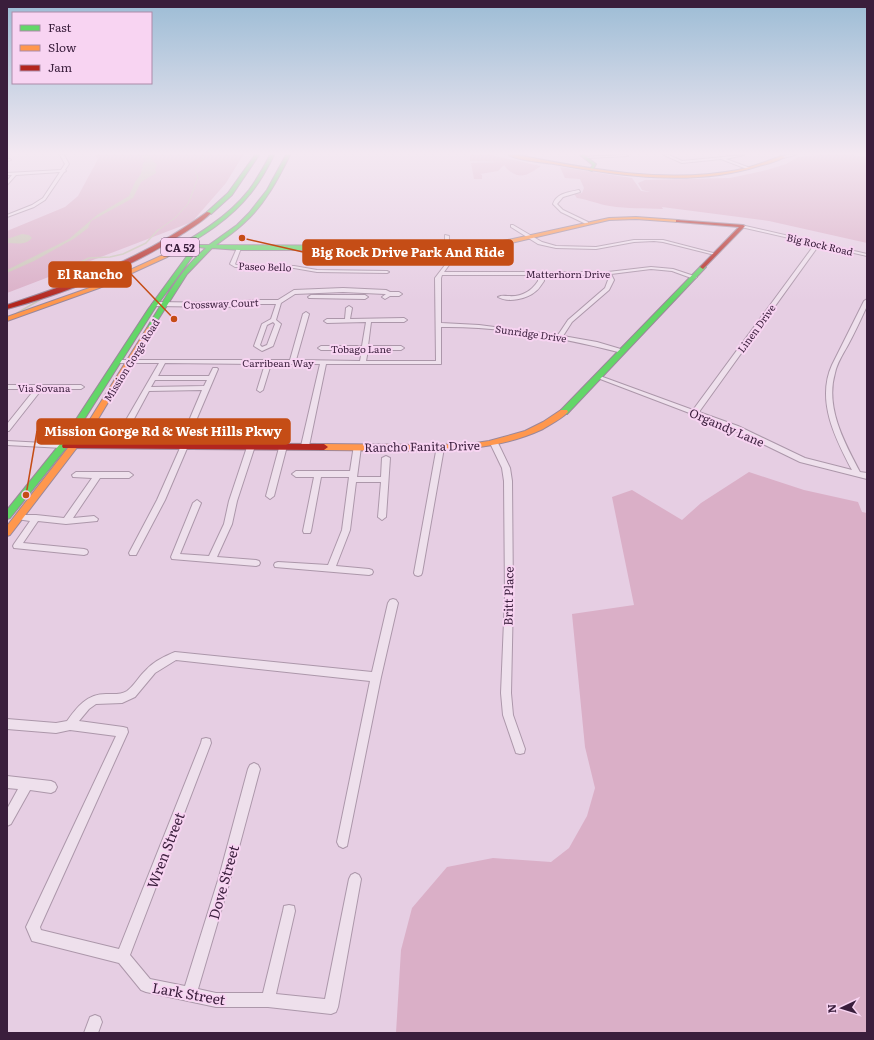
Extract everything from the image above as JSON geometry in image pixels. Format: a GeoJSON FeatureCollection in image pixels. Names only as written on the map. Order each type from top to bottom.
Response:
{"type":"FeatureCollection","features":[{"type":"Feature","properties":{"kind":"main road","name":"CA 52"},"geometry":{"type":"LineString","coordinates":[[7,307],[91,277],[132,259],[169,240],[199,221],[221,204]]}},
{"type":"Feature","properties":{"kind":"main road","name":"CA 52"},"geometry":{"type":"LineString","coordinates":[[7,318],[74,295],[133,270],[175,249],[224,218],[239,204]]}},
{"type":"Feature","properties":{"kind":"main road","name":"Mission Gorge Road"},"geometry":{"type":"LineString","coordinates":[[7,516],[63,446],[183,263],[205,246],[253,204]]}},
{"type":"Feature","properties":{"kind":"main road","name":"Mission Gorge Road"},"geometry":{"type":"LineString","coordinates":[[7,533],[74,446],[102,406],[166,304],[205,246],[243,221],[261,204]]}},
{"type":"Feature","properties":{"kind":"main road","name":"Big Rock Road"},"geometry":{"type":"LineString","coordinates":[[205,246],[239,248],[482,247],[609,219],[636,218],[743,226]]}},
{"type":"Feature","properties":{"kind":"main road","name":"Rancho Fanita Drive"},"geometry":{"type":"LineString","coordinates":[[63,446],[305,446],[440,448],[494,443],[528,434],[552,421],[564,412],[743,226]]}},
{"type":"Feature","properties":{"kind":"main road"},"geometry":{"type":"LineString","coordinates":[[141,326],[145,326],[145,328],[139,337],[144,339]]}},
{"type":"Feature","properties":{"kind":"street"},"geometry":{"type":"LineString","coordinates":[[7,216],[29,208],[36,204]]}},
{"type":"Feature","properties":{"kind":"street"},"geometry":{"type":"LineString","coordinates":[[555,204],[562,211],[586,223]]}},
{"type":"Feature","properties":{"kind":"street"},"geometry":{"type":"LineString","coordinates":[[513,226],[544,244],[561,248],[596,248],[634,241],[658,241],[715,254]]}},
{"type":"Feature","properties":{"kind":"street","name":"Big Rock Road"},"geometry":{"type":"LineString","coordinates":[[743,226],[867,255]]}},
{"type":"Feature","properties":{"kind":"street"},"geometry":{"type":"LineString","coordinates":[[438,324],[438,278],[447,265],[447,236]]}},
{"type":"Feature","properties":{"kind":"street","name":"Linen Drive"},"geometry":{"type":"LineString","coordinates":[[695,412],[817,244]]}},
{"type":"Feature","properties":{"kind":"street","name":"Paseo Bello"},"geometry":{"type":"LineString","coordinates":[[239,248],[232,264],[235,266],[294,267],[317,272],[387,272]]}},
{"type":"Feature","properties":{"kind":"street","name":"Matterhorn Drive"},"geometry":{"type":"LineString","coordinates":[[440,274],[608,274],[644,268],[659,268],[694,277]]}},
{"type":"Feature","properties":{"kind":"street"},"geometry":{"type":"LineString","coordinates":[[501,297],[522,297],[535,290],[541,281],[540,274]]}},
{"type":"Feature","properties":{"kind":"street"},"geometry":{"type":"LineString","coordinates":[[559,336],[570,320],[607,289],[611,280],[608,274]]}},
{"type":"Feature","properties":{"kind":"street"},"geometry":{"type":"LineString","coordinates":[[262,349],[257,346],[265,324],[273,320],[279,302],[287,296],[349,294],[385,297],[389,294],[399,294]]}},
{"type":"Feature","properties":{"kind":"street"},"geometry":{"type":"LineString","coordinates":[[857,473],[834,426],[830,407],[829,390],[833,369],[867,301]]}},
{"type":"Feature","properties":{"kind":"street","name":"Crossway Court"},"geometry":{"type":"LineString","coordinates":[[155,304],[228,305],[254,302],[279,302]]}},
{"type":"Feature","properties":{"kind":"street"},"geometry":{"type":"LineString","coordinates":[[347,320],[349,308]]}},
{"type":"Feature","properties":{"kind":"street"},"geometry":{"type":"LineString","coordinates":[[293,362],[306,314]]}},
{"type":"Feature","properties":{"kind":"street"},"geometry":{"type":"LineString","coordinates":[[262,349],[270,346],[273,340],[278,324],[273,320]]}},
{"type":"Feature","properties":{"kind":"street"},"geometry":{"type":"LineString","coordinates":[[363,363],[369,320]]}},
{"type":"Feature","properties":{"kind":"street"},"geometry":{"type":"LineString","coordinates":[[327,321],[404,320]]}},
{"type":"Feature","properties":{"kind":"street","name":"Sunridge Drive"},"geometry":{"type":"LineString","coordinates":[[438,324],[469,325],[559,336],[600,344],[622,351]]}},
{"type":"Feature","properties":{"kind":"street","name":"Carribean Way"},"geometry":{"type":"LineString","coordinates":[[118,361],[439,363],[438,324]]}},
{"type":"Feature","properties":{"kind":"street","name":"Tobago Lane"},"geometry":{"type":"LineString","coordinates":[[321,348],[401,348]]}},
{"type":"Feature","properties":{"kind":"street"},"geometry":{"type":"LineString","coordinates":[[258,362],[262,349]]}},
{"type":"Feature","properties":{"kind":"street"},"geometry":{"type":"LineString","coordinates":[[115,446],[163,361]]}},
{"type":"Feature","properties":{"kind":"street"},"geometry":{"type":"LineString","coordinates":[[260,390],[269,362]]}},
{"type":"Feature","properties":{"kind":"street"},"geometry":{"type":"LineString","coordinates":[[305,446],[323,362]]}},
{"type":"Feature","properties":{"kind":"street"},"geometry":{"type":"LineString","coordinates":[[133,554],[161,500],[183,446],[187,432],[215,369]]}},
{"type":"Feature","properties":{"kind":"street","name":"Organdy Lane"},"geometry":{"type":"LineString","coordinates":[[598,377],[736,428],[803,460],[867,476]]}},
{"type":"Feature","properties":{"kind":"street"},"geometry":{"type":"LineString","coordinates":[[153,378],[211,378]]}},
{"type":"Feature","properties":{"kind":"street","name":"Via Sovana"},"geometry":{"type":"LineString","coordinates":[[7,387],[81,387]]}},
{"type":"Feature","properties":{"kind":"street"},"geometry":{"type":"LineString","coordinates":[[7,429],[40,387]]}},
{"type":"Feature","properties":{"kind":"street"},"geometry":{"type":"LineString","coordinates":[[147,389],[206,388]]}},
{"type":"Feature","properties":{"kind":"street"},"geometry":{"type":"LineString","coordinates":[[123,432],[209,432]]}},
{"type":"Feature","properties":{"kind":"street"},"geometry":{"type":"LineString","coordinates":[[7,443],[63,446]]}},
{"type":"Feature","properties":{"kind":"street","name":"Britt Place"},"geometry":{"type":"LineString","coordinates":[[494,443],[506,468],[508,481],[509,597],[506,693],[508,716],[520,749]]}},
{"type":"Feature","properties":{"kind":"street"},"geometry":{"type":"LineString","coordinates":[[211,560],[228,524],[233,501],[251,446]]}},
{"type":"Feature","properties":{"kind":"street"},"geometry":{"type":"LineString","coordinates":[[270,496],[283,446]]}},
{"type":"Feature","properties":{"kind":"street"},"geometry":{"type":"LineString","coordinates":[[331,569],[346,530],[357,447]]}},
{"type":"Feature","properties":{"kind":"street"},"geometry":{"type":"LineString","coordinates":[[418,573],[440,448]]}},
{"type":"Feature","properties":{"kind":"street"},"geometry":{"type":"LineString","coordinates":[[382,516],[386,458]]}},
{"type":"Feature","properties":{"kind":"street"},"geometry":{"type":"LineString","coordinates":[[296,474],[318,474],[384,480]]}},
{"type":"Feature","properties":{"kind":"street"},"geometry":{"type":"LineString","coordinates":[[307,531],[318,474]]}},
{"type":"Feature","properties":{"kind":"street"},"geometry":{"type":"LineString","coordinates":[[76,475],[129,475]]}},
{"type":"Feature","properties":{"kind":"street"},"geometry":{"type":"LineString","coordinates":[[66,521],[98,475]]}},
{"type":"Feature","properties":{"kind":"street"},"geometry":{"type":"LineString","coordinates":[[197,503],[175,557],[256,562]]}},
{"type":"Feature","properties":{"kind":"street"},"geometry":{"type":"LineString","coordinates":[[20,517],[66,521],[94,519]]}},
{"type":"Feature","properties":{"kind":"street"},"geometry":{"type":"LineString","coordinates":[[36,518],[17,546],[84,552]]}},
{"type":"Feature","properties":{"kind":"street"},"geometry":{"type":"LineString","coordinates":[[278,565],[368,572]]}},
{"type":"Feature","properties":{"kind":"street"},"geometry":{"type":"LineString","coordinates":[[343,842],[376,677],[394,603]]}},
{"type":"Feature","properties":{"kind":"street"},"geometry":{"type":"LineString","coordinates":[[70,725],[84,707],[98,699],[116,700],[130,694],[161,662],[174,656],[376,677]]}},
{"type":"Feature","properties":{"kind":"street"},"geometry":{"type":"LineString","coordinates":[[7,724],[56,728],[70,725],[123,732],[33,927],[37,936],[123,957]]}},
{"type":"Feature","properties":{"kind":"street","name":"Wren Street"},"geometry":{"type":"LineString","coordinates":[[123,957],[206,743]]}},
{"type":"Feature","properties":{"kind":"street","name":"Dove Street"},"geometry":{"type":"LineString","coordinates":[[189,995],[225,877],[254,769]]}},
{"type":"Feature","properties":{"kind":"street"},"geometry":{"type":"LineString","coordinates":[[7,782],[51,787]]}},
{"type":"Feature","properties":{"kind":"street"},"geometry":{"type":"LineString","coordinates":[[7,820],[27,784]]}},
{"type":"Feature","properties":{"kind":"street","name":"Lark Street"},"geometry":{"type":"LineString","coordinates":[[123,957],[146,985],[216,1000],[268,1000],[331,1008],[355,880]]}},
{"type":"Feature","properties":{"kind":"street"},"geometry":{"type":"LineString","coordinates":[[268,1000],[290,911]]}},
{"type":"Feature","properties":{"kind":"shaded area"},"geometry":{"type":"Polygon","coordinates":[[[69,204],[208,204],[192,222],[7,293],[7,231],[65,207],[69,204]]]}},
{"type":"Feature","properties":{"kind":"shaded area"},"geometry":{"type":"Polygon","coordinates":[[[116,204],[123,204],[91,221],[88,228],[75,238],[34,261],[7,273],[7,270],[69,239],[97,215],[116,204]]]}},
{"type":"Feature","properties":{"kind":"shaded area"},"geometry":{"type":"Polygon","coordinates":[[[599,204],[660,204],[663,209],[623,208],[599,204]]]}},
{"type":"Feature","properties":{"kind":"shaded area"},"geometry":{"type":"Polygon","coordinates":[[[660,204],[867,204],[867,243],[769,221],[662,207],[660,204]]]}},
{"type":"Feature","properties":{"kind":"shaded area"},"geometry":{"type":"Polygon","coordinates":[[[22,234],[29,235],[32,238],[23,243],[7,243],[7,239],[22,234]]]}},
{"type":"Feature","properties":{"kind":"shaded area"},"geometry":{"type":"Polygon","coordinates":[[[749,472],[804,490],[858,502],[862,512],[867,513],[867,1033],[396,1033],[401,950],[412,908],[447,867],[493,858],[551,862],[569,848],[587,816],[595,788],[585,747],[572,614],[634,605],[612,497],[632,490],[682,520],[701,503],[749,472]]]}},
{"type":"Feature","properties":{"kind":"waterway"},"geometry":{"type":"LineString","coordinates":[[157,231],[175,218],[188,204]]}},
{"type":"Feature","properties":{"kind":"waterway"},"geometry":{"type":"LineString","coordinates":[[59,287],[67,282],[79,263],[89,258],[110,257],[123,254],[146,243],[157,231]]}},
{"type":"Feature","properties":{"kind":"waterway"},"geometry":{"type":"LineString","coordinates":[[17,313],[45,297]]}},
{"type":"Feature","properties":{"kind":"traffic: fast"},"geometry":{"type":"LineString","coordinates":[[209,213],[219,204]]}},
{"type":"Feature","properties":{"kind":"traffic: fast"},"geometry":{"type":"LineString","coordinates":[[165,256],[209,229],[230,213],[239,204]]}},
{"type":"Feature","properties":{"kind":"traffic: fast"},"geometry":{"type":"LineString","coordinates":[[150,328],[173,291],[192,265],[204,252],[244,221],[260,204]]}},
{"type":"Feature","properties":{"kind":"traffic: fast"},"geometry":{"type":"LineString","coordinates":[[201,246],[239,248],[420,248]]}},
{"type":"Feature","properties":{"kind":"traffic: fast"},"geometry":{"type":"LineString","coordinates":[[7,516],[63,446],[152,308],[189,257]]}},
{"type":"Feature","properties":{"kind":"traffic: fast"},"geometry":{"type":"LineString","coordinates":[[564,412],[703,267]]}},
{"type":"Feature","properties":{"kind":"traffic: slow"},"geometry":{"type":"LineString","coordinates":[[420,248],[470,248],[503,243],[609,219],[636,218],[678,221]]}},
{"type":"Feature","properties":{"kind":"traffic: slow"},"geometry":{"type":"LineString","coordinates":[[7,319],[97,287],[165,256]]}},
{"type":"Feature","properties":{"kind":"traffic: slow"},"geometry":{"type":"LineString","coordinates":[[7,533],[92,422],[150,328]]}},
{"type":"Feature","properties":{"kind":"traffic: slow"},"geometry":{"type":"LineString","coordinates":[[324,447],[428,448],[489,444],[528,433],[546,424],[564,412]]}},
{"type":"Feature","properties":{"kind":"traffic: jam"},"geometry":{"type":"LineString","coordinates":[[7,307],[86,280],[138,257],[186,230],[209,213]]}},
{"type":"Feature","properties":{"kind":"traffic: jam"},"geometry":{"type":"LineString","coordinates":[[678,221],[743,226]]}},
{"type":"Feature","properties":{"kind":"traffic: jam"},"geometry":{"type":"LineString","coordinates":[[703,267],[743,226]]}},
{"type":"Feature","properties":{"kind":"traffic: jam"},"geometry":{"type":"LineString","coordinates":[[66,446],[324,447]]}},
{"type":"Feature","properties":{"kind":"place","name":"Big Rock Drive Park And Ride"},"geometry":{"type":"Point","coordinates":[242,238]}},
{"type":"Feature","properties":{"kind":"place","name":"El Rancho"},"geometry":{"type":"Point","coordinates":[174,319]}},
{"type":"Feature","properties":{"kind":"place","name":"Mission Gorge Rd & West Hills Pkwy"},"geometry":{"type":"Point","coordinates":[26,495]}}]}
